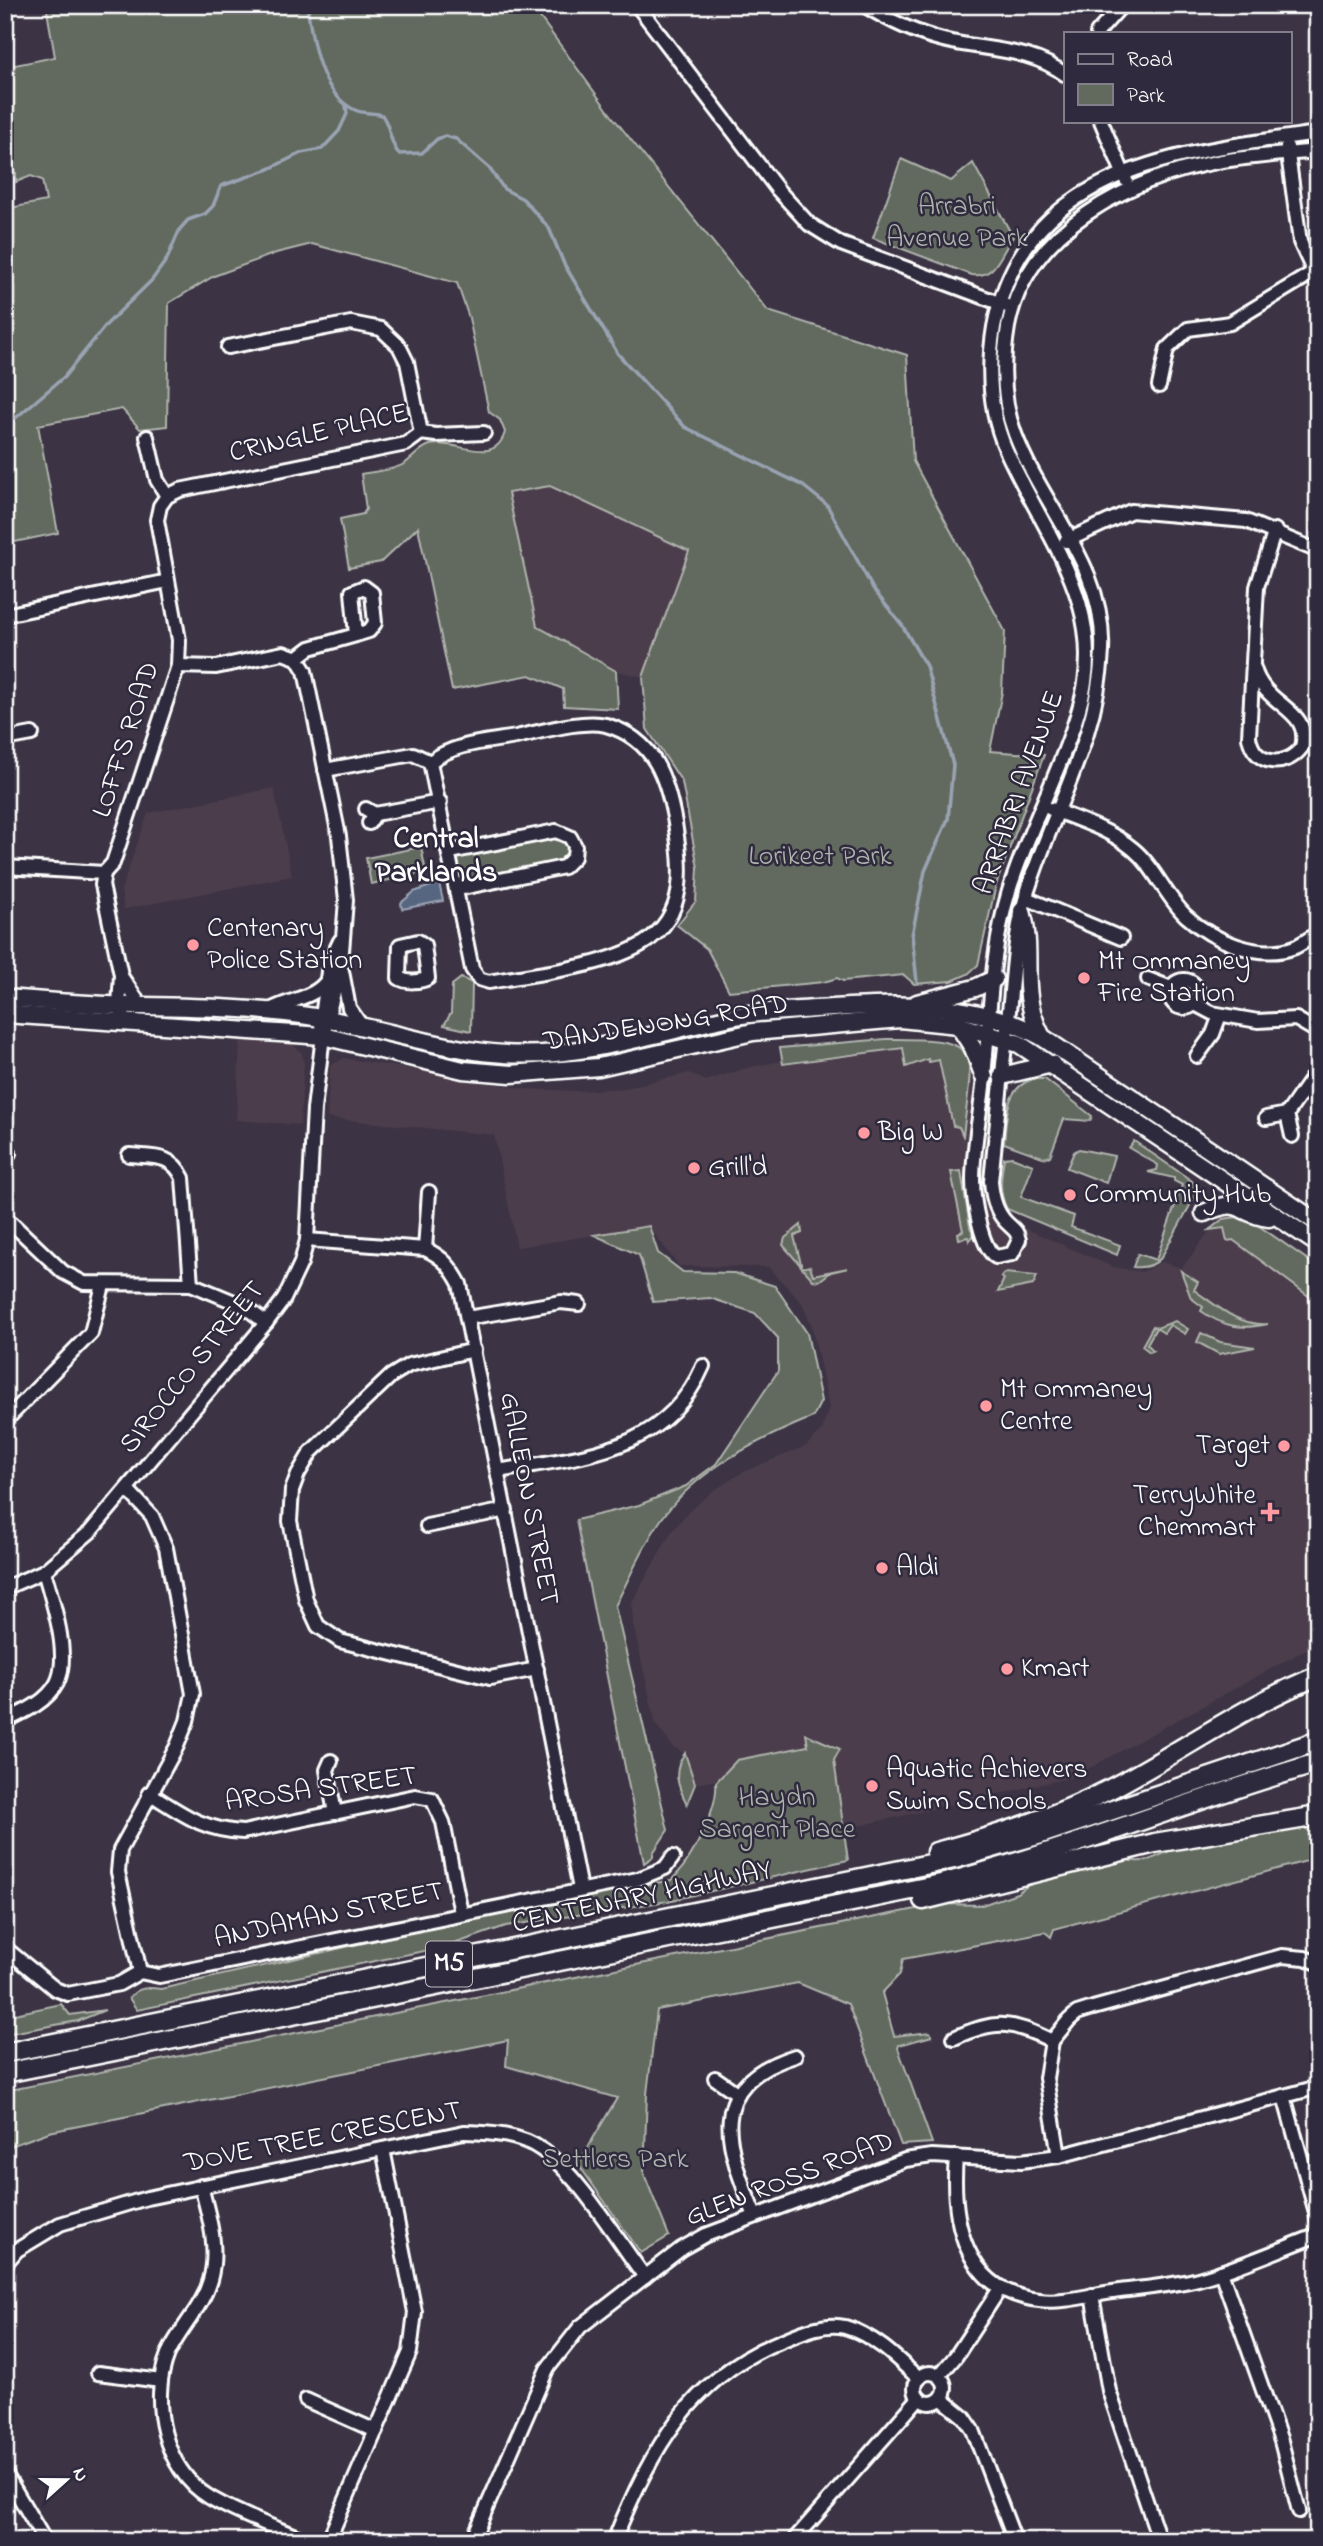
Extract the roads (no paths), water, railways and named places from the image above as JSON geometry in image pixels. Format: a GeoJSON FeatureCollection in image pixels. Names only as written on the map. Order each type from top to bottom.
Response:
{"type":"FeatureCollection","features":[{"type":"Feature","properties":{"kind":"highway"},"geometry":{"type":"LineString","coordinates":[[893,1873],[914,1858],[1017,1827],[1110,1789],[1241,1713],[1318,1676]]}},
{"type":"Feature","properties":{"kind":"highway","name":"CENTENARY HIGHWAY"},"geometry":{"type":"LineString","coordinates":[[5,2053],[893,1873],[1041,1834],[1318,1741]]}},
{"type":"Feature","properties":{"kind":"highway","name":"CENTENARY HIGHWAY"},"geometry":{"type":"LineString","coordinates":[[5,2073],[941,1884],[1040,1857],[1251,1782],[1318,1763]]}},
{"type":"Feature","properties":{"kind":"highway"},"geometry":{"type":"LineString","coordinates":[[831,1907],[844,1914],[908,1903],[1154,1843],[1318,1816]]}},
{"type":"Feature","properties":{"kind":"main road"},"geometry":{"type":"LineString","coordinates":[[1024,905],[1028,931],[1026,982],[1030,1015],[1042,1037]]}},
{"type":"Feature","properties":{"kind":"main road"},"geometry":{"type":"LineString","coordinates":[[908,1006],[949,992],[975,988],[994,979]]}},
{"type":"Feature","properties":{"kind":"main road","name":"DANDENONG ROAD"},"geometry":{"type":"LineString","coordinates":[[5,998],[141,1006],[198,1006],[324,1019],[434,1046],[531,1055],[592,1049],[741,1016],[873,1005],[990,1014],[1042,1037],[1318,1223]]}},
{"type":"Feature","properties":{"kind":"main road","name":"DANDENONG ROAD"},"geometry":{"type":"LineString","coordinates":[[5,1014],[323,1036],[463,1070],[510,1074],[598,1067],[753,1032],[900,1019],[958,1025],[989,1033],[1005,1046],[1019,1044],[1052,1064],[1318,1244]]}},
{"type":"Feature","properties":{"kind":"main road"},"geometry":{"type":"LineString","coordinates":[[958,1025],[973,1048],[984,1077]]}},
{"type":"Feature","properties":{"kind":"main road"},"geometry":{"type":"LineString","coordinates":[[1002,1076],[1052,1064]]}},
{"type":"Feature","properties":{"kind":"main road"},"geometry":{"type":"LineString","coordinates":[[1204,1213],[1226,1204],[1236,1204],[1258,1216],[1282,1220]]}},
{"type":"Feature","properties":{"kind":"street"},"geometry":{"type":"LineString","coordinates":[[637,5],[778,190],[809,224],[841,244],[1012,308]]}},
{"type":"Feature","properties":{"kind":"street"},"geometry":{"type":"LineString","coordinates":[[864,5],[883,17],[939,39],[1030,55],[1064,72]]}},
{"type":"Feature","properties":{"kind":"street"},"geometry":{"type":"LineString","coordinates":[[1098,32],[1122,5]]}},
{"type":"Feature","properties":{"kind":"street"},"geometry":{"type":"LineString","coordinates":[[1101,122],[1131,190]]}},
{"type":"Feature","properties":{"kind":"street","name":"ARRABRI AVENUE"},"geometry":{"type":"LineString","coordinates":[[984,1235],[973,1180],[994,979],[1007,900],[1079,711],[1087,666],[1087,640],[1079,598],[1057,547],[1004,447],[993,408],[990,360],[999,302],[1012,269],[1030,240],[1050,218],[1082,194],[1123,174],[1194,151],[1318,134]]}},
{"type":"Feature","properties":{"kind":"street"},"geometry":{"type":"LineString","coordinates":[[1159,386],[1167,349],[1188,329],[1230,323],[1315,277],[1300,242],[1286,138]]}},
{"type":"Feature","properties":{"kind":"street","name":"ARRABRI AVENUE"},"geometry":{"type":"LineString","coordinates":[[1007,1223],[997,1206],[991,1181],[1008,1020],[1024,905],[1098,701],[1102,649],[1100,616],[1092,580],[1014,433],[1005,395],[1003,358],[1012,308],[1025,278],[1047,247],[1074,221],[1131,190],[1162,177],[1223,161],[1318,151]]}},
{"type":"Feature","properties":{"kind":"street"},"geometry":{"type":"LineString","coordinates":[[228,348],[351,323],[381,329],[399,346],[407,362],[421,433]]}},
{"type":"Feature","properties":{"kind":"street","name":"CRINGLE PLACE"},"geometry":{"type":"LineString","coordinates":[[167,496],[180,490],[406,444],[421,433],[484,433]]}},
{"type":"Feature","properties":{"kind":"street"},"geometry":{"type":"LineString","coordinates":[[147,437],[157,480],[167,496]]}},
{"type":"Feature","properties":{"kind":"street","name":"LOFFS ROAD"},"geometry":{"type":"LineString","coordinates":[[104,873],[113,863],[178,666],[179,640],[157,520],[160,506],[167,496]]}},
{"type":"Feature","properties":{"kind":"street"},"geometry":{"type":"LineString","coordinates":[[1057,547],[1131,511],[1234,518],[1275,530],[1318,551]]}},
{"type":"Feature","properties":{"kind":"street"},"geometry":{"type":"LineString","coordinates":[[1254,668],[1265,691],[1294,713],[1303,726],[1302,747],[1286,761],[1265,760],[1250,744],[1256,587],[1275,530]]}},
{"type":"Feature","properties":{"kind":"street"},"geometry":{"type":"LineString","coordinates":[[5,615],[169,581]]}},
{"type":"Feature","properties":{"kind":"street"},"geometry":{"type":"LineString","coordinates":[[297,658],[310,648],[356,635]]}},
{"type":"Feature","properties":{"kind":"street"},"geometry":{"type":"LineString","coordinates":[[178,666],[216,667],[284,653],[297,658],[305,671],[345,876],[341,964],[349,1008],[363,1028]]}},
{"type":"Feature","properties":{"kind":"street"},"geometry":{"type":"LineString","coordinates":[[604,724],[634,738],[657,762],[669,787],[682,872],[679,899],[668,919],[647,941],[625,953],[489,982],[479,979],[472,969],[430,762],[449,750],[558,729],[604,724]]}},
{"type":"Feature","properties":{"kind":"street"},"geometry":{"type":"LineString","coordinates":[[5,739],[32,734]]}},
{"type":"Feature","properties":{"kind":"street"},"geometry":{"type":"LineString","coordinates":[[325,770],[413,754],[430,762]]}},
{"type":"Feature","properties":{"kind":"street"},"geometry":{"type":"LineString","coordinates":[[370,815],[440,802]]}},
{"type":"Feature","properties":{"kind":"street"},"geometry":{"type":"LineString","coordinates":[[1042,806],[1095,825],[1134,849],[1185,915],[1213,936],[1238,946],[1266,951],[1293,948],[1318,933]]}},
{"type":"Feature","properties":{"kind":"street"},"geometry":{"type":"LineString","coordinates":[[450,852],[556,831],[570,837],[575,846],[574,857],[564,867],[457,889]]}},
{"type":"Feature","properties":{"kind":"street"},"geometry":{"type":"LineString","coordinates":[[5,867],[104,873],[102,885],[121,975],[119,1005],[126,1022]]}},
{"type":"Feature","properties":{"kind":"street"},"geometry":{"type":"LineString","coordinates":[[1024,905],[1121,938]]}},
{"type":"Feature","properties":{"kind":"street"},"geometry":{"type":"LineString","coordinates":[[324,1019],[325,983],[329,964],[342,937]]}},
{"type":"Feature","properties":{"kind":"street"},"geometry":{"type":"LineString","coordinates":[[324,1019],[341,964]]}},
{"type":"Feature","properties":{"kind":"street"},"geometry":{"type":"LineString","coordinates":[[121,975],[141,1006]]}},
{"type":"Feature","properties":{"kind":"street"},"geometry":{"type":"LineString","coordinates":[[1148,979],[1171,988]]}},
{"type":"Feature","properties":{"kind":"street"},"geometry":{"type":"LineString","coordinates":[[1195,1004],[1198,992],[1191,981],[1178,981],[1171,988],[1170,998],[1176,1006],[1185,1008],[1195,1004],[1220,1015],[1258,1021],[1296,1019],[1318,1032]]}},
{"type":"Feature","properties":{"kind":"street"},"geometry":{"type":"LineString","coordinates":[[265,1013],[280,1004],[317,992],[325,983]]}},
{"type":"Feature","properties":{"kind":"street"},"geometry":{"type":"LineString","coordinates":[[1197,1056],[1213,1034],[1220,1015]]}},
{"type":"Feature","properties":{"kind":"street","name":"SIROCCO STREET"},"geometry":{"type":"LineString","coordinates":[[5,1588],[44,1572],[90,1532],[266,1323],[296,1275],[307,1240],[314,1109],[324,1019]]}},
{"type":"Feature","properties":{"kind":"street"},"geometry":{"type":"LineString","coordinates":[[1266,1118],[1287,1114],[1318,1069]]}},
{"type":"Feature","properties":{"kind":"street"},"geometry":{"type":"LineString","coordinates":[[1287,1114],[1292,1136]]}},
{"type":"Feature","properties":{"kind":"street"},"geometry":{"type":"LineString","coordinates":[[5,1144],[9,1153],[5,1159]]}},
{"type":"Feature","properties":{"kind":"street"},"geometry":{"type":"LineString","coordinates":[[129,1155],[168,1158],[183,1178],[191,1284]]}},
{"type":"Feature","properties":{"kind":"street"},"geometry":{"type":"LineString","coordinates":[[307,1240],[425,1249],[429,1192]]}},
{"type":"Feature","properties":{"kind":"street"},"geometry":{"type":"LineString","coordinates":[[5,1217],[63,1272],[84,1283],[191,1284],[244,1306],[266,1323]]}},
{"type":"Feature","properties":{"kind":"street"},"geometry":{"type":"LineString","coordinates":[[995,1223],[1007,1223],[1015,1230],[1019,1240],[1012,1254],[1001,1258],[991,1255],[984,1246],[984,1235],[995,1223]]}},
{"type":"Feature","properties":{"kind":"street","name":"GALLEON STREET"},"geometry":{"type":"LineString","coordinates":[[425,1249],[438,1255],[451,1267],[460,1284],[580,1889]]}},
{"type":"Feature","properties":{"kind":"street"},"geometry":{"type":"LineString","coordinates":[[5,1421],[91,1333],[103,1285]]}},
{"type":"Feature","properties":{"kind":"street"},"geometry":{"type":"LineString","coordinates":[[467,1318],[561,1302],[579,1304]]}},
{"type":"Feature","properties":{"kind":"street"},"geometry":{"type":"LineString","coordinates":[[474,1350],[409,1366],[391,1376],[311,1452],[292,1490],[290,1521],[306,1600],[318,1626],[329,1635],[340,1641],[490,1678],[537,1669]]}},
{"type":"Feature","properties":{"kind":"street"},"geometry":{"type":"LineString","coordinates":[[498,1471],[592,1454],[633,1442],[667,1418],[695,1383],[703,1366]]}},
{"type":"Feature","properties":{"kind":"street"},"geometry":{"type":"LineString","coordinates":[[127,1489],[152,1516],[161,1531],[193,1694],[187,1721],[177,1746],[124,1836],[118,1860],[140,1972]]}},
{"type":"Feature","properties":{"kind":"street"},"geometry":{"type":"LineString","coordinates":[[427,1526],[506,1510]]}},
{"type":"Feature","properties":{"kind":"street"},"geometry":{"type":"LineString","coordinates":[[5,1721],[45,1698],[57,1682],[63,1656],[44,1572]]}},
{"type":"Feature","properties":{"kind":"street"},"geometry":{"type":"LineString","coordinates":[[331,1761],[327,1770],[335,1813]]}},
{"type":"Feature","properties":{"kind":"street","name":"AROSA STREET"},"geometry":{"type":"LineString","coordinates":[[149,1793],[199,1825],[218,1831],[243,1832],[415,1796],[432,1799],[443,1822],[461,1913]]}},
{"type":"Feature","properties":{"kind":"street","name":"ANDAMAN STREET"},"geometry":{"type":"LineString","coordinates":[[5,1948],[55,1989],[68,1994],[119,1984],[140,1972],[159,1976],[650,1875],[664,1868],[673,1857]]}},
{"type":"Feature","properties":{"kind":"street"},"geometry":{"type":"LineString","coordinates":[[1059,2156],[1046,2077],[1052,2040],[1077,2013],[1282,1956],[1305,1958],[1318,1963]]}},
{"type":"Feature","properties":{"kind":"street"},"geometry":{"type":"LineString","coordinates":[[954,2038],[990,2025],[1015,2024],[1052,2040]]}},
{"type":"Feature","properties":{"kind":"street"},"geometry":{"type":"LineString","coordinates":[[755,2216],[732,2157],[727,2135],[730,2113],[738,2094],[754,2075],[775,2062],[795,2056]]}},
{"type":"Feature","properties":{"kind":"street"},"geometry":{"type":"LineString","coordinates":[[715,2078],[738,2094]]}},
{"type":"Feature","properties":{"kind":"street","name":"GLEN ROSS ROAD"},"geometry":{"type":"LineString","coordinates":[[472,2541],[547,2369],[580,2327],[698,2240],[905,2160],[918,2157],[956,2157],[1021,2161],[1059,2156],[1318,2087]]}},
{"type":"Feature","properties":{"kind":"street"},"geometry":{"type":"LineString","coordinates":[[1284,2096],[1318,2220]]}},
{"type":"Feature","properties":{"kind":"street","name":"DOVE TREE CRESCENT"},"geometry":{"type":"LineString","coordinates":[[5,2264],[17,2250],[60,2224],[201,2186],[464,2132],[503,2134],[541,2149],[565,2170],[645,2277]]}},
{"type":"Feature","properties":{"kind":"street"},"geometry":{"type":"LineString","coordinates":[[328,2541],[410,2353],[415,2312],[383,2149]]}},
{"type":"Feature","properties":{"kind":"street"},"geometry":{"type":"LineString","coordinates":[[956,2157],[954,2178],[959,2232],[970,2257],[986,2277],[1002,2287],[1038,2300],[1194,2280],[1318,2235]]}},
{"type":"Feature","properties":{"kind":"street"},"geometry":{"type":"LineString","coordinates":[[201,2186],[213,2230],[210,2281],[199,2306],[168,2355],[161,2381],[159,2409],[167,2440],[183,2471],[207,2496],[307,2541]]}},
{"type":"Feature","properties":{"kind":"street"},"geometry":{"type":"LineString","coordinates":[[1221,2272],[1281,2441],[1299,2511]]}},
{"type":"Feature","properties":{"kind":"street"},"geometry":{"type":"LineString","coordinates":[[939,2376],[956,2356],[1002,2287]]}},
{"type":"Feature","properties":{"kind":"street"},"geometry":{"type":"LineString","coordinates":[[1092,2295],[1109,2391],[1159,2539]]}},
{"type":"Feature","properties":{"kind":"street"},"geometry":{"type":"LineString","coordinates":[[614,2541],[651,2457],[687,2405],[740,2362],[766,2347],[821,2326],[844,2327],[867,2336],[919,2379]]}},
{"type":"Feature","properties":{"kind":"street"},"geometry":{"type":"LineString","coordinates":[[98,2373],[161,2381]]}},
{"type":"Feature","properties":{"kind":"street"},"geometry":{"type":"LineString","coordinates":[[939,2376],[926,2374],[915,2386],[919,2398],[928,2403],[942,2399]]}},
{"type":"Feature","properties":{"kind":"street"},"geometry":{"type":"LineString","coordinates":[[939,2376],[945,2389],[942,2399]]}},
{"type":"Feature","properties":{"kind":"street"},"geometry":{"type":"LineString","coordinates":[[793,2541],[919,2398]]}},
{"type":"Feature","properties":{"kind":"street"},"geometry":{"type":"LineString","coordinates":[[942,2399],[964,2417],[973,2430],[1015,2541]]}},
{"type":"Feature","properties":{"kind":"street"},"geometry":{"type":"LineString","coordinates":[[306,2400],[376,2431]]}},
{"type":"Feature","properties":{"kind":"street"},"geometry":{"type":"LineString","coordinates":[[5,2473],[45,2541]]}},
{"type":"Feature","properties":{"kind":"water"},"geometry":{"type":"Polygon","coordinates":[[[439,883],[443,901],[402,909],[401,903],[414,892],[439,883]]]}},
{"type":"Feature","properties":{"kind":"waterway"},"geometry":{"type":"LineString","coordinates":[[307,5],[319,64],[325,79],[343,102],[355,110],[382,115],[399,154],[422,153],[437,139],[445,136],[456,139],[489,168],[504,189],[523,199],[549,228],[564,264],[618,354],[685,427],[802,485],[827,505],[873,589],[902,625],[926,666],[953,765],[948,819],[925,871],[912,935],[917,982]]}},
{"type":"Feature","properties":{"kind":"waterway"},"geometry":{"type":"LineString","coordinates":[[5,427],[64,377],[106,325],[152,280],[167,259],[180,229],[188,220],[205,214],[213,206],[221,186],[269,169],[301,153],[322,149],[339,131],[347,114],[346,106]]}},
{"type":"Feature","properties":{"kind":"place","name":"Centenary Police Station"},"geometry":{"type":"Point","coordinates":[193,945]}},
{"type":"Feature","properties":{"kind":"place","name":"Mt Ommaney Fire Station"},"geometry":{"type":"Point","coordinates":[1084,978]}},
{"type":"Feature","properties":{"kind":"place","name":"Big W"},"geometry":{"type":"Point","coordinates":[864,1133]}},
{"type":"Feature","properties":{"kind":"place","name":"Grill'd"},"geometry":{"type":"Point","coordinates":[694,1168]}},
{"type":"Feature","properties":{"kind":"place","name":"Community Hub"},"geometry":{"type":"Point","coordinates":[1070,1195]}},
{"type":"Feature","properties":{"kind":"place","name":"Mt Ommaney Centre"},"geometry":{"type":"Point","coordinates":[986,1406]}},
{"type":"Feature","properties":{"kind":"place","name":"Target"},"geometry":{"type":"Point","coordinates":[1284,1446]}},
{"type":"Feature","properties":{"kind":"place","name":"TerryWhite Chemmart"},"geometry":{"type":"Point","coordinates":[1270,1512]}},
{"type":"Feature","properties":{"kind":"place","name":"Aldi"},"geometry":{"type":"Point","coordinates":[882,1568]}},
{"type":"Feature","properties":{"kind":"place","name":"Kmart"},"geometry":{"type":"Point","coordinates":[1007,1669]}},
{"type":"Feature","properties":{"kind":"place","name":"Aquatic Achievers Swim Schools"},"geometry":{"type":"Point","coordinates":[872,1786]}},
{"type":"Feature","properties":{"kind":"district","name":"Central Parklands"},"geometry":{"type":"Point","coordinates":[436,857]}},
{"type":"Feature","properties":{"kind":"park label","name":"Arrabri Avenue Park"},"geometry":{"type":"Point","coordinates":[957,223]}},
{"type":"Feature","properties":{"kind":"park label","name":"Lorikeet Park"},"geometry":{"type":"Point","coordinates":[820,857]}},
{"type":"Feature","properties":{"kind":"park label","name":"Haydn Sargent Place"},"geometry":{"type":"Point","coordinates":[777,1814]}},
{"type":"Feature","properties":{"kind":"park label","name":"Settlers Park"},"geometry":{"type":"Point","coordinates":[615,2160]}}]}
